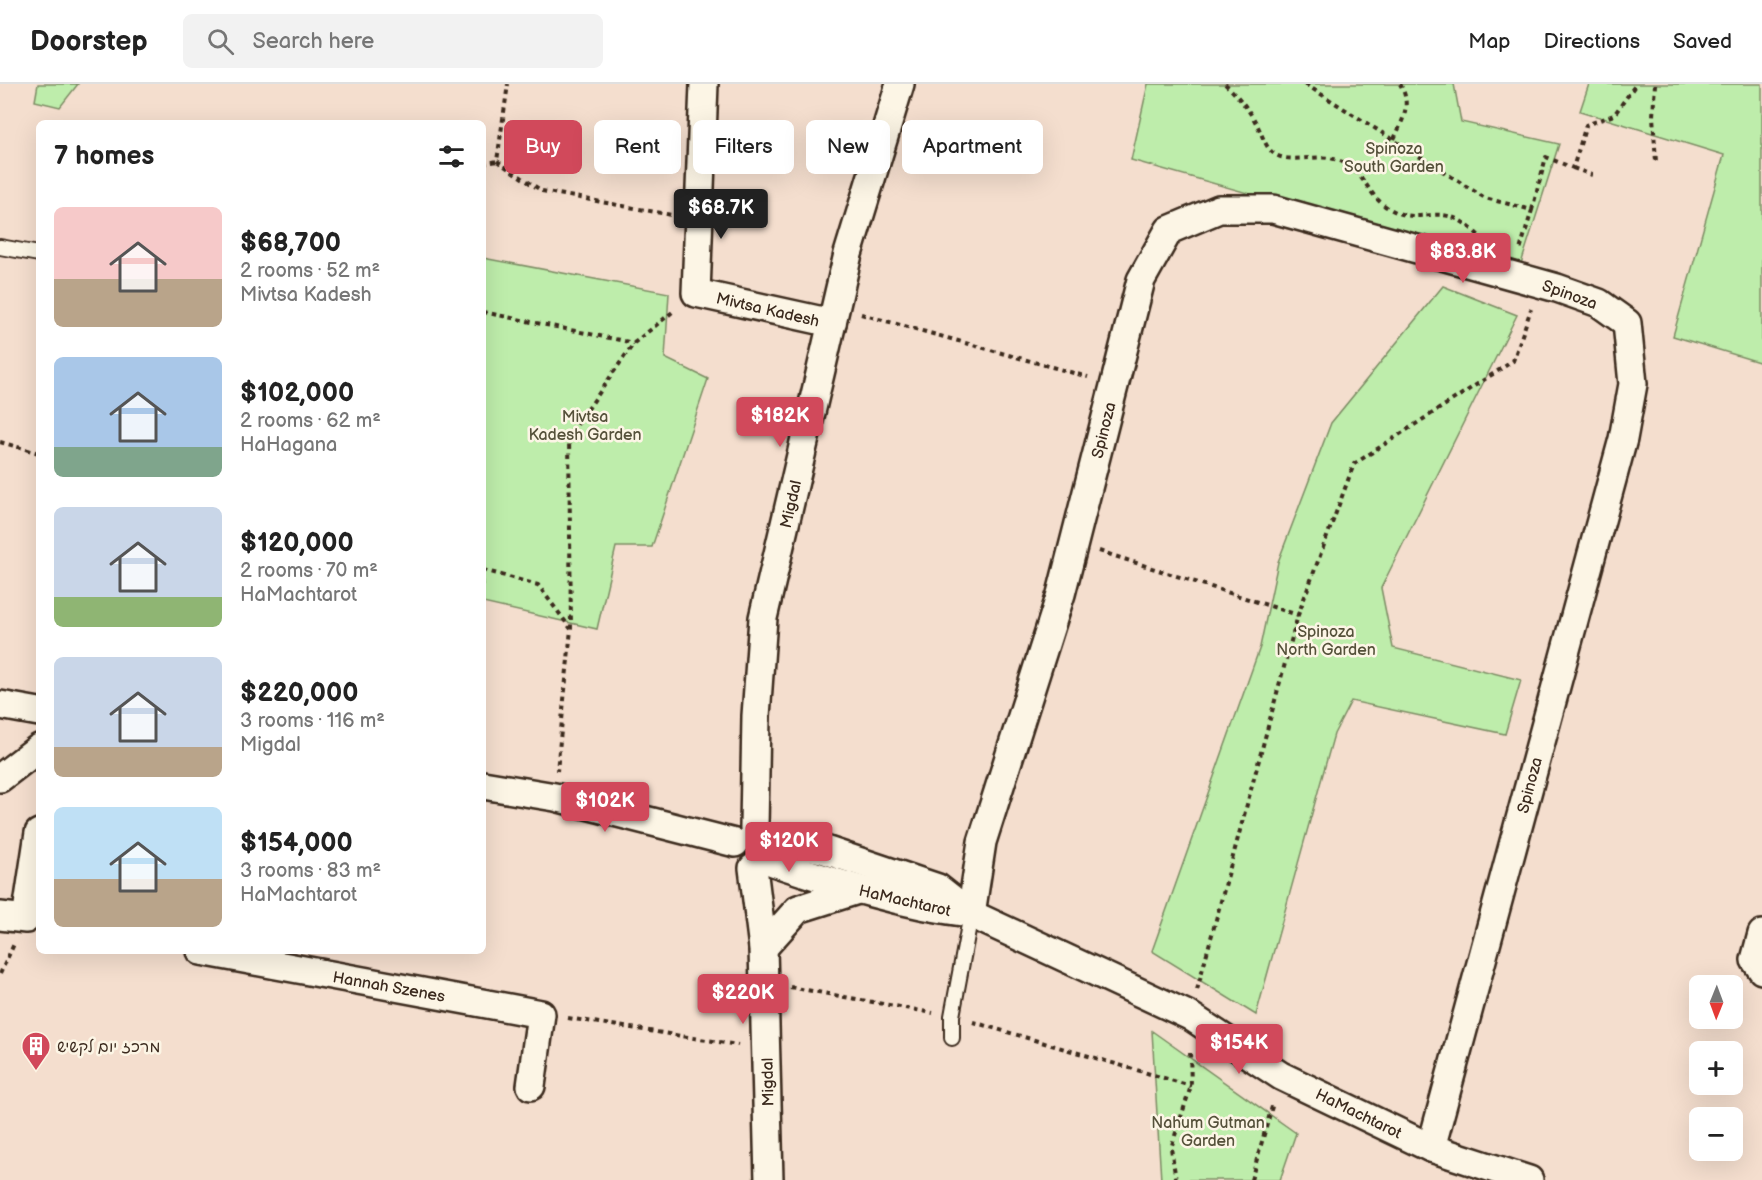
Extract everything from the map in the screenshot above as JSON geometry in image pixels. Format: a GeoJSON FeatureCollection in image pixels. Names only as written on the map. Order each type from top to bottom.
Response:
{"type":"FeatureCollection","features":[{"type":"Feature","properties":{"kind":"street","name":"Mivtsa Kadesh"},"geometry":{"type":"LineString","coordinates":[[704,84],[696,293],[834,315]]}},
{"type":"Feature","properties":{"kind":"street","name":"Migdal"},"geometry":{"type":"LineString","coordinates":[[769,1180],[767,1050],[757,848],[756,716],[763,618],[848,254],[900,84]]}},
{"type":"Feature","properties":{"kind":"street","name":"Spinoza"},"geometry":{"type":"LineString","coordinates":[[972,914],[982,842],[1061,594],[1141,280],[1169,230],[1219,209],[1273,209],[1513,274],[1599,303],[1627,323],[1633,384],[1623,439],[1431,1148]]}},
{"type":"Feature","properties":{"kind":"street"},"geometry":{"type":"LineString","coordinates":[[0,705],[36,711]]}},
{"type":"Feature","properties":{"kind":"street"},"geometry":{"type":"LineString","coordinates":[[0,778],[36,750]]}},
{"type":"Feature","properties":{"kind":"street"},"geometry":{"type":"LineString","coordinates":[[486,786],[555,797],[757,848]]}},
{"type":"Feature","properties":{"kind":"street"},"geometry":{"type":"LineString","coordinates":[[22,919],[36,848]]}},
{"type":"Feature","properties":{"kind":"street","name":"HaMachtarot"},"geometry":{"type":"LineString","coordinates":[[757,848],[822,849],[938,888],[972,914],[1190,1016],[1281,1076],[1431,1148],[1529,1180]]}},
{"type":"Feature","properties":{"kind":"street","name":"HaMachtarot"},"geometry":{"type":"LineString","coordinates":[[757,848],[858,890],[928,909],[972,914]]}},
{"type":"Feature","properties":{"kind":"street"},"geometry":{"type":"LineString","coordinates":[[763,948],[798,909],[858,890]]}},
{"type":"Feature","properties":{"kind":"street"},"geometry":{"type":"LineString","coordinates":[[1762,934],[1755,960],[1762,970]]}},
{"type":"Feature","properties":{"kind":"street","name":"Hannah Szenes"},"geometry":{"type":"LineString","coordinates":[[217,954],[541,1014]]}},
{"type":"Feature","properties":{"kind":"street"},"geometry":{"type":"LineString","coordinates":[[531,1086],[541,1014]]}},
{"type":"Feature","properties":{"kind":"lane"},"geometry":{"type":"LineString","coordinates":[[0,247],[36,253]]}},
{"type":"Feature","properties":{"kind":"lane"},"geometry":{"type":"LineString","coordinates":[[952,1038],[952,1016],[972,914]]}},
{"type":"Feature","properties":{"kind":"path"},"geometry":{"type":"LineString","coordinates":[[497,161],[508,84]]}},
{"type":"Feature","properties":{"kind":"path"},"geometry":{"type":"LineString","coordinates":[[1225,84],[1245,106],[1271,151],[1282,158],[1328,157],[1344,161],[1357,170],[1387,208],[1400,214],[1446,214],[1470,225],[1485,242]]}},
{"type":"Feature","properties":{"kind":"path"},"geometry":{"type":"LineString","coordinates":[[1306,84],[1485,198],[1532,210]]}},
{"type":"Feature","properties":{"kind":"path"},"geometry":{"type":"LineString","coordinates":[[1394,139],[1404,117],[1407,102],[1400,84]]}},
{"type":"Feature","properties":{"kind":"path"},"geometry":{"type":"LineString","coordinates":[[1573,168],[1586,125],[1614,115],[1636,84]]}},
{"type":"Feature","properties":{"kind":"path"},"geometry":{"type":"LineString","coordinates":[[1655,84],[1653,116],[1656,162]]}},
{"type":"Feature","properties":{"kind":"path"},"geometry":{"type":"LineString","coordinates":[[1513,274],[1546,156],[1592,175]]}},
{"type":"Feature","properties":{"kind":"path"},"geometry":{"type":"LineString","coordinates":[[486,163],[497,161],[542,191],[699,220]]}},
{"type":"Feature","properties":{"kind":"path"},"geometry":{"type":"LineString","coordinates":[[1176,1180],[1171,1148],[1191,1086],[1190,1016],[1298,615],[1354,464],[1513,360],[1540,282]]}},
{"type":"Feature","properties":{"kind":"path"},"geometry":{"type":"LineString","coordinates":[[555,797],[571,629],[569,436],[634,343],[696,293]]}},
{"type":"Feature","properties":{"kind":"path"},"geometry":{"type":"LineString","coordinates":[[486,313],[634,343]]}},
{"type":"Feature","properties":{"kind":"path"},"geometry":{"type":"LineString","coordinates":[[834,315],[1114,384]]}},
{"type":"Feature","properties":{"kind":"path"},"geometry":{"type":"LineString","coordinates":[[0,442],[36,452]]}},
{"type":"Feature","properties":{"kind":"path"},"geometry":{"type":"LineString","coordinates":[[1074,543],[1298,615]]}},
{"type":"Feature","properties":{"kind":"path"},"geometry":{"type":"LineString","coordinates":[[486,571],[538,585],[571,629]]}},
{"type":"Feature","properties":{"kind":"path"},"geometry":{"type":"LineString","coordinates":[[764,982],[952,1016],[1191,1086]]}},
{"type":"Feature","properties":{"kind":"path"},"geometry":{"type":"LineString","coordinates":[[541,1014],[767,1050]]}},
{"type":"Feature","properties":{"kind":"path"},"geometry":{"type":"LineString","coordinates":[[1251,1180],[1281,1076]]}},
{"type":"Feature","properties":{"kind":"green space"},"geometry":{"type":"Polygon","coordinates":[[[38,84],[78,84],[60,107],[35,101],[38,84]]]}},
{"type":"Feature","properties":{"kind":"green space","name":"Spinoza South Garden"},"geometry":{"type":"Polygon","coordinates":[[[1148,84],[1454,84],[1461,122],[1559,144],[1519,270],[1131,160],[1148,84]]]}},
{"type":"Feature","properties":{"kind":"green space"},"geometry":{"type":"Polygon","coordinates":[[[1589,84],[1762,84],[1762,363],[1673,336],[1724,155],[1580,111],[1589,84]]]}},
{"type":"Feature","properties":{"kind":"green space","name":"Mivtsa Kadesh Garden"},"geometry":{"type":"Polygon","coordinates":[[[486,259],[669,293],[665,358],[708,379],[652,547],[616,547],[597,629],[486,604],[486,259]]]}},
{"type":"Feature","properties":{"kind":"green space","name":"Spinoza North Garden"},"geometry":{"type":"Polygon","coordinates":[[[1443,286],[1517,315],[1381,588],[1393,648],[1521,680],[1505,734],[1351,701],[1334,734],[1256,1015],[1152,951],[1260,647],[1278,562],[1331,423],[1443,286]]]}},
{"type":"Feature","properties":{"kind":"green space","name":"Nahum Gutman Garden"},"geometry":{"type":"Polygon","coordinates":[[[1152,1031],[1296,1133],[1280,1180],[1161,1180],[1152,1031]]]}},
{"type":"Feature","properties":{"kind":"place","name":"מרכז יום לקשיש"},"geometry":{"type":"Point","coordinates":[36,1072]}}]}
